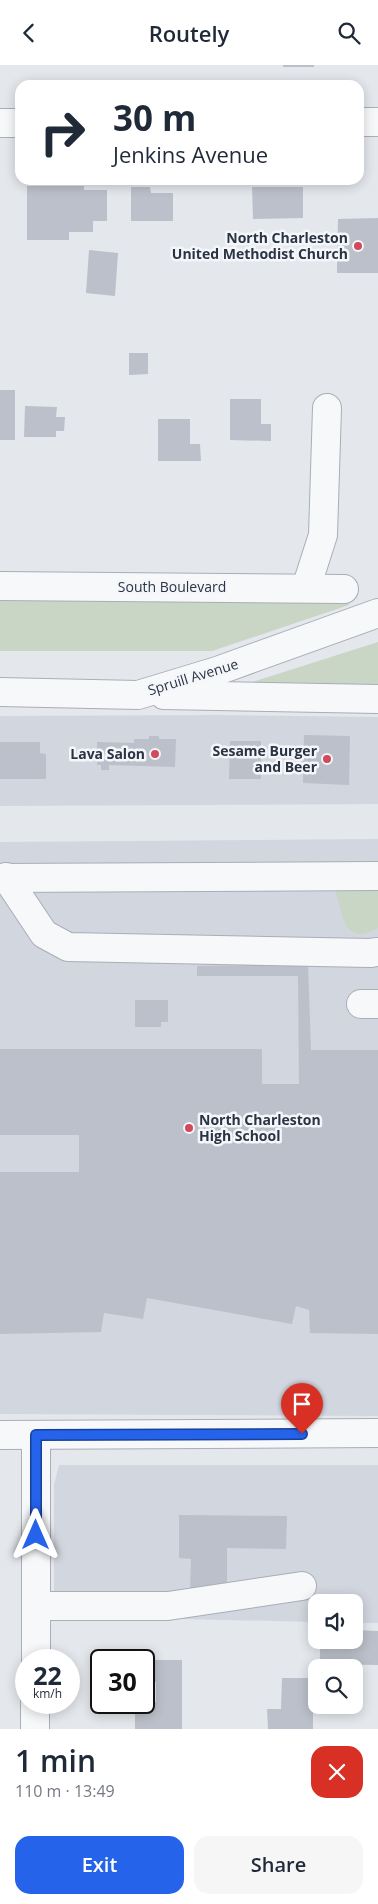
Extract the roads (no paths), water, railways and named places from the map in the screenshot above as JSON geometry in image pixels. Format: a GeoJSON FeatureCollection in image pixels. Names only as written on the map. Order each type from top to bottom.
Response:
{"type":"FeatureCollection","features":[{"type":"Feature","properties":{"kind":"street"},"geometry":{"type":"LineString","coordinates":[[364,122],[378,122]]}},
{"type":"Feature","properties":{"kind":"street"},"geometry":{"type":"LineString","coordinates":[[0,123],[15,123]]}},
{"type":"Feature","properties":{"kind":"street"},"geometry":{"type":"LineString","coordinates":[[306,588],[323,535],[327,408]]}},
{"type":"Feature","properties":{"kind":"street","name":"South Boulevard"},"geometry":{"type":"LineString","coordinates":[[0,586],[344,589]]}},
{"type":"Feature","properties":{"kind":"street","name":"Spruill Avenue"},"geometry":{"type":"LineString","coordinates":[[0,692],[138,695],[217,671],[378,613]]}},
{"type":"Feature","properties":{"kind":"street"},"geometry":{"type":"LineString","coordinates":[[138,695],[378,699]]}},
{"type":"Feature","properties":{"kind":"street"},"geometry":{"type":"LineString","coordinates":[[3,877],[378,876]]}},
{"type":"Feature","properties":{"kind":"street"},"geometry":{"type":"LineString","coordinates":[[3,877],[44,934],[68,947],[361,953],[378,951]]}},
{"type":"Feature","properties":{"kind":"street"},"geometry":{"type":"LineString","coordinates":[[0,1435],[378,1433]]}},
{"type":"Feature","properties":{"kind":"street"},"geometry":{"type":"LineString","coordinates":[[36,1435],[36,1649]]}},
{"type":"Feature","properties":{"kind":"street"},"geometry":{"type":"LineString","coordinates":[[36,1606],[168,1606],[302,1586]]}},
{"type":"Feature","properties":{"kind":"street"},"geometry":{"type":"LineString","coordinates":[[35,1714],[35,1729]]}},
{"type":"Feature","properties":{"kind":"place","name":"North Charleston United Methodist Church"},"geometry":{"type":"Point","coordinates":[358,246]}},
{"type":"Feature","properties":{"kind":"place","name":"Lava Salon"},"geometry":{"type":"Point","coordinates":[155,754]}},
{"type":"Feature","properties":{"kind":"place","name":"Sesame Burger and Beer"},"geometry":{"type":"Point","coordinates":[327,759]}},
{"type":"Feature","properties":{"kind":"place","name":"North Charleston High School"},"geometry":{"type":"Point","coordinates":[189,1128]}}]}
